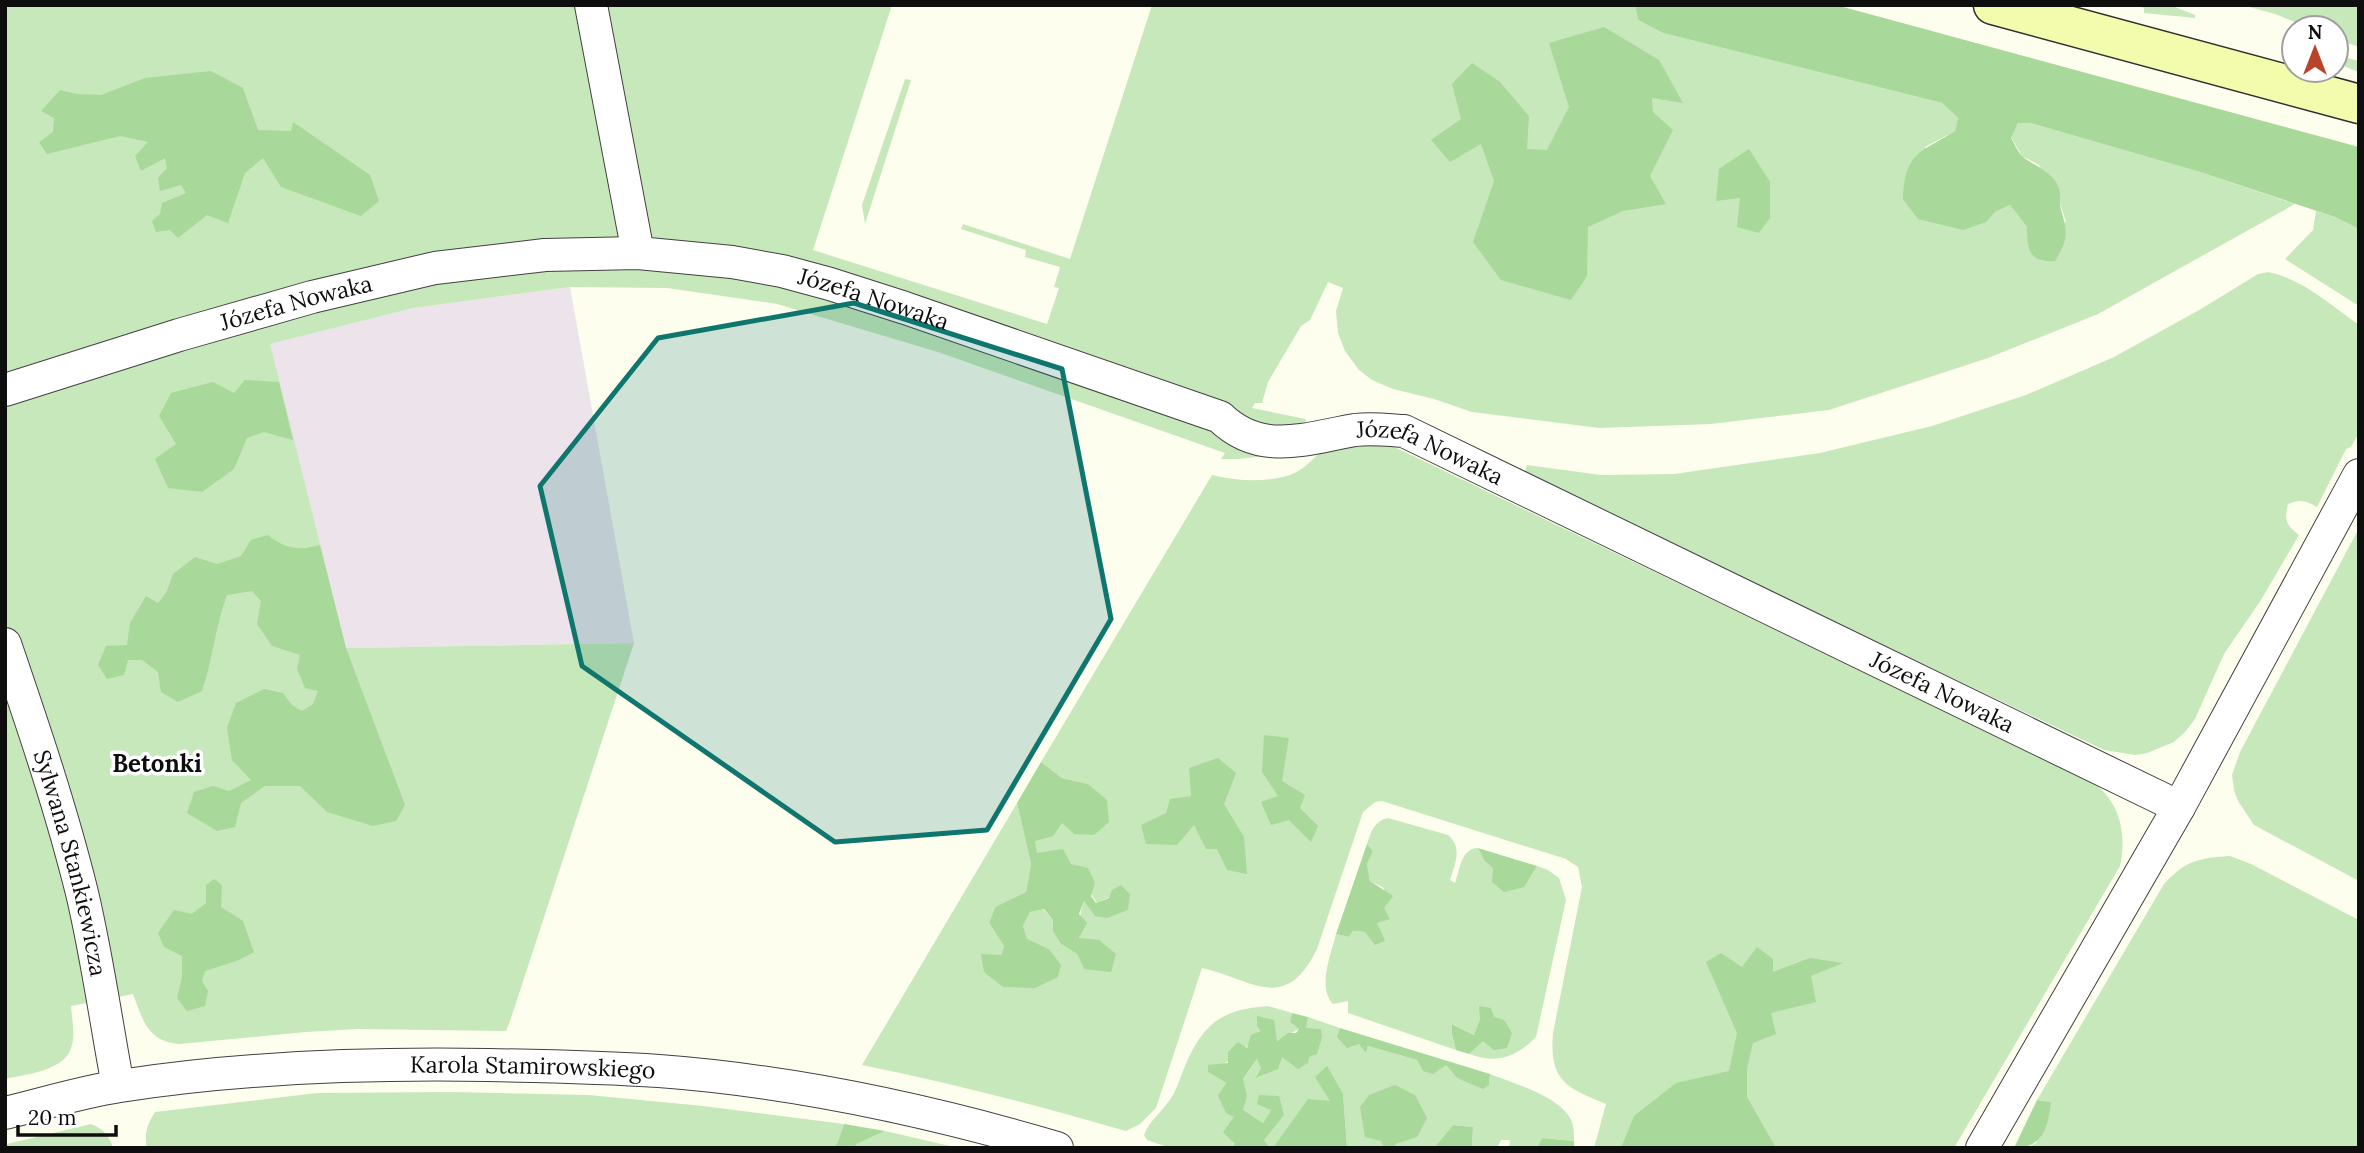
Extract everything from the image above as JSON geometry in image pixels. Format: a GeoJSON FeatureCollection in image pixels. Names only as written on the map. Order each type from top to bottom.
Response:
{"type":"FeatureCollection","features":[{"type":"Feature","properties":{"kind":"main road"},"geometry":{"type":"LineString","coordinates":[[1993,5],[2359,104]]}},
{"type":"Feature","properties":{"kind":"street"},"geometry":{"type":"LineString","coordinates":[[591,5],[638,253]]}},
{"type":"Feature","properties":{"kind":"street","name":"Józefa Nowaka"},"geometry":{"type":"LineString","coordinates":[[5,390],[312,297],[435,268],[545,255],[638,253],[732,262],[782,271],[905,308],[1220,417],[1231,428],[1244,435],[1266,440],[1300,442],[1357,430],[1404,431],[2179,807]]}},
{"type":"Feature","properties":{"kind":"street"},"geometry":{"type":"LineString","coordinates":[[1982,1148],[2179,807],[2359,475]]}},
{"type":"Feature","properties":{"kind":"street","name":"Sylwana Stankiewicza"},"geometry":{"type":"LineString","coordinates":[[5,644],[40,743],[74,860],[118,1086]]}},
{"type":"Feature","properties":{"kind":"street","name":"Karola Stamirowskiego"},"geometry":{"type":"LineString","coordinates":[[5,1113],[118,1086],[241,1070],[377,1063],[660,1071],[874,1102],[981,1125],[1057,1148]]}},
{"type":"Feature","properties":{"kind":"highlighted area"},"geometry":{"type":"Polygon","coordinates":[[[854,303],[1062,369],[1111,619],[987,830],[835,842],[582,666],[540,486],[658,338],[854,303]]]}},
{"type":"Feature","properties":{"kind":"shaded area"},"geometry":{"type":"Polygon","coordinates":[[[570,287],[634,643],[346,648],[269,344],[414,308],[570,287]]]}},
{"type":"Feature","properties":{"kind":"green space"},"geometry":{"type":"Polygon","coordinates":[[[5,5],[892,5],[813,250],[1047,324],[1059,288],[1054,287],[1060,267],[1025,257],[1026,250],[961,229],[963,224],[1070,259],[1152,5],[1635,5],[1638,20],[1663,33],[1942,103],[1958,118],[1955,131],[1925,147],[1985,222],[1995,212],[2010,205],[2027,227],[2066,222],[2059,200],[2039,165],[2022,156],[2011,137],[2018,123],[2030,123],[2200,172],[2295,204],[2098,314],[1988,358],[1829,410],[1711,424],[1599,428],[1472,412],[1393,389],[1372,380],[1359,370],[1345,351],[1338,333],[1336,311],[1343,288],[1328,282],[1310,320],[1301,326],[1268,382],[1262,403],[1255,403],[1252,408],[1306,419],[1305,426],[1274,455],[1238,459],[1221,459],[1225,453],[938,352],[777,304],[667,288],[570,287],[414,308],[270,344],[346,648],[634,643],[510,1021],[506,1031],[358,1029],[179,1044],[160,1039],[153,1034],[133,994],[71,1006],[73,1040],[69,1054],[62,1061],[44,1070],[5,1079],[5,5]]]}},
{"type":"Feature","properties":{"kind":"green space"},"geometry":{"type":"Polygon","coordinates":[[[1635,5],[1836,5],[2359,147],[2359,229],[2335,217],[2200,172],[2030,123],[2018,123],[2011,138],[2018,150],[2022,156],[2052,177],[2060,191],[2060,207],[2066,231],[2064,242],[2055,261],[2040,260],[2031,253],[2027,227],[2010,205],[1995,212],[1986,222],[1963,230],[1918,219],[1903,199],[1904,183],[1911,163],[1924,150],[1955,131],[1958,118],[1942,103],[1663,33],[1638,20],[1635,5]]]}},
{"type":"Feature","properties":{"kind":"green space"},"geometry":{"type":"Polygon","coordinates":[[[2136,5],[2170,5],[2195,15],[2195,18],[2144,13],[2144,8],[2136,5]]]}},
{"type":"Feature","properties":{"kind":"green space"},"geometry":{"type":"Polygon","coordinates":[[[2242,5],[2359,5],[2359,47],[2350,44],[2350,14],[2275,14],[2242,5]]]}},
{"type":"Feature","properties":{"kind":"green space"},"geometry":{"type":"Polygon","coordinates":[[[1604,27],[1659,60],[1683,103],[1652,98],[1653,112],[1673,130],[1650,176],[1666,204],[1623,211],[1588,227],[1587,276],[1571,300],[1501,280],[1473,242],[1494,181],[1481,144],[1450,162],[1431,140],[1461,119],[1452,84],[1472,63],[1500,82],[1529,116],[1527,149],[1547,150],[1569,107],[1549,43],[1604,27]]]}},
{"type":"Feature","properties":{"kind":"green space"},"geometry":{"type":"Polygon","coordinates":[[[2350,59],[2359,61],[2359,72],[2350,68],[2350,59]]]}},
{"type":"Feature","properties":{"kind":"green space"},"geometry":{"type":"Polygon","coordinates":[[[211,71],[243,88],[258,130],[291,131],[293,122],[370,175],[379,201],[361,216],[281,187],[263,158],[245,173],[228,223],[207,215],[178,238],[170,230],[156,232],[152,221],[160,214],[162,203],[186,193],[181,185],[160,191],[158,178],[167,168],[165,158],[141,171],[135,156],[148,142],[120,136],[47,154],[39,142],[53,132],[54,118],[41,111],[60,90],[101,95],[145,78],[211,71]]]}},
{"type":"Feature","properties":{"kind":"green space"},"geometry":{"type":"Polygon","coordinates":[[[905,79],[911,80],[865,224],[862,205],[905,79]]]}},
{"type":"Feature","properties":{"kind":"green space"},"geometry":{"type":"Polygon","coordinates":[[[1749,149],[1770,182],[1770,218],[1759,233],[1737,227],[1740,198],[1716,201],[1719,169],[1749,149]]]}},
{"type":"Feature","properties":{"kind":"green space"},"geometry":{"type":"Polygon","coordinates":[[[2316,211],[2359,229],[2359,306],[2285,259],[2313,230],[2316,211]]]}},
{"type":"Feature","properties":{"kind":"green space"},"geometry":{"type":"Polygon","coordinates":[[[2268,272],[2293,280],[2359,325],[2359,432],[2351,447],[2346,449],[2317,507],[2303,501],[2288,504],[2287,522],[2299,535],[2261,600],[2224,654],[2195,719],[2174,742],[2147,753],[2135,755],[2104,750],[1524,474],[1527,465],[1601,475],[1674,474],[1820,453],[1932,426],[2026,395],[2114,357],[2258,274],[2268,272]]]}},
{"type":"Feature","properties":{"kind":"green space"},"geometry":{"type":"Polygon","coordinates":[[[245,380],[279,382],[293,440],[264,432],[247,438],[234,469],[202,492],[168,488],[155,459],[176,444],[159,416],[171,393],[213,382],[234,393],[245,380]]]}},
{"type":"Feature","properties":{"kind":"green space"},"geometry":{"type":"Polygon","coordinates":[[[1382,441],[2092,782],[2102,790],[2115,808],[2122,830],[2120,866],[1954,1148],[1594,1148],[1606,1104],[1580,1093],[1563,1080],[1557,1072],[1552,1049],[1582,887],[1578,867],[1566,859],[1382,801],[1375,802],[1363,812],[1317,949],[1305,969],[1293,981],[1280,987],[1267,987],[1202,968],[1156,1108],[1140,1124],[1126,1131],[995,1095],[862,1065],[1017,803],[1031,864],[1026,892],[995,907],[989,923],[1004,946],[1001,955],[1058,977],[1060,965],[1049,949],[1027,940],[1023,926],[1030,912],[1043,909],[1053,920],[1061,944],[1077,954],[1084,969],[1079,926],[1084,900],[1095,915],[1109,897],[1097,903],[1071,864],[1037,854],[1034,841],[1062,823],[1088,784],[1062,778],[1041,762],[1212,475],[1251,480],[1280,478],[1300,470],[1325,447],[1382,441]]]}},
{"type":"Feature","properties":{"kind":"green space"},"geometry":{"type":"Polygon","coordinates":[[[2359,528],[2359,881],[2254,825],[2238,801],[2232,775],[2240,752],[2359,528]]]}},
{"type":"Feature","properties":{"kind":"green space"},"geometry":{"type":"Polygon","coordinates":[[[268,535],[292,548],[320,545],[346,648],[405,805],[396,821],[373,826],[327,812],[300,786],[265,786],[241,803],[235,827],[217,831],[187,813],[194,792],[213,786],[229,791],[251,780],[232,760],[227,728],[236,703],[264,689],[283,693],[292,705],[302,711],[313,704],[318,691],[305,688],[297,669],[300,655],[272,646],[257,624],[261,601],[252,591],[227,595],[202,691],[178,702],[161,692],[158,672],[142,660],[128,660],[124,675],[107,679],[98,665],[106,646],[127,645],[130,623],[146,596],[158,603],[167,591],[173,574],[195,557],[217,564],[241,556],[251,540],[268,535]]]}},
{"type":"Feature","properties":{"kind":"green space"},"geometry":{"type":"Polygon","coordinates":[[[1264,735],[1289,738],[1282,781],[1305,795],[1300,808],[1318,826],[1311,842],[1289,820],[1271,825],[1261,802],[1278,796],[1262,772],[1264,735]]]}},
{"type":"Feature","properties":{"kind":"green space"},"geometry":{"type":"Polygon","coordinates":[[[1218,758],[1236,773],[1224,804],[1244,837],[1247,874],[1227,870],[1217,849],[1206,849],[1194,825],[1177,845],[1146,844],[1141,825],[1166,813],[1170,799],[1191,796],[1189,768],[1218,758]]]}},
{"type":"Feature","properties":{"kind":"green space"},"geometry":{"type":"Polygon","coordinates":[[[1041,762],[1062,778],[1088,784],[1107,800],[1109,822],[1094,835],[1074,834],[1062,823],[1053,836],[1035,841],[1037,853],[1063,849],[1071,864],[1088,868],[1095,883],[1091,896],[1096,903],[1109,898],[1112,890],[1121,885],[1130,894],[1128,910],[1107,918],[1095,916],[1084,901],[1079,914],[1087,923],[1079,938],[1099,940],[1116,954],[1111,972],[1084,969],[1077,954],[1061,944],[1053,931],[1053,920],[1044,909],[1030,912],[1023,926],[1027,939],[1049,949],[1061,965],[1058,977],[1035,988],[1003,987],[984,972],[981,954],[1001,955],[1004,946],[989,923],[995,907],[1026,892],[1031,864],[1017,803],[1041,762]]]}},
{"type":"Feature","properties":{"kind":"green space"},"geometry":{"type":"Polygon","coordinates":[[[1388,818],[1448,835],[1457,850],[1450,880],[1455,883],[1465,856],[1472,849],[1478,848],[1492,866],[1523,887],[1537,866],[1559,878],[1566,900],[1536,1037],[1513,1054],[1488,1059],[1469,1054],[1483,1040],[1480,1019],[1474,1035],[1453,1024],[1452,1036],[1456,1050],[1348,1013],[1348,1001],[1333,1004],[1328,997],[1327,970],[1336,934],[1349,937],[1353,931],[1365,932],[1381,913],[1384,888],[1370,881],[1367,864],[1373,851],[1367,844],[1376,824],[1388,818]]]}},
{"type":"Feature","properties":{"kind":"green space"},"geometry":{"type":"Polygon","coordinates":[[[1367,844],[1373,851],[1367,864],[1370,881],[1393,896],[1384,908],[1390,919],[1377,923],[1385,941],[1375,945],[1365,932],[1353,931],[1349,937],[1336,934],[1367,844]]]}},
{"type":"Feature","properties":{"kind":"green space"},"geometry":{"type":"Polygon","coordinates":[[[1478,848],[1537,866],[1524,887],[1504,892],[1492,882],[1493,868],[1485,861],[1478,848]]]}},
{"type":"Feature","properties":{"kind":"green space"},"geometry":{"type":"Polygon","coordinates":[[[2230,856],[2251,864],[2359,920],[2359,1148],[2027,1148],[2036,1143],[2051,1102],[2037,1100],[2164,884],[2179,870],[2194,862],[2230,856]]]}},
{"type":"Feature","properties":{"kind":"green space"},"geometry":{"type":"Polygon","coordinates":[[[214,879],[222,885],[221,907],[243,921],[254,952],[205,971],[202,981],[208,991],[205,1006],[187,1011],[177,998],[182,977],[182,956],[164,947],[158,933],[174,910],[192,914],[206,903],[206,885],[214,879]]]}},
{"type":"Feature","properties":{"kind":"green space"},"geometry":{"type":"Polygon","coordinates":[[[1757,947],[1773,959],[1773,972],[1810,958],[1843,963],[1811,976],[1816,1002],[1771,1013],[1776,1034],[1753,1043],[1747,1068],[1747,1097],[1776,1148],[1621,1148],[1634,1116],[1676,1083],[1729,1071],[1737,1033],[1706,962],[1721,953],[1742,967],[1757,947]]]}},
{"type":"Feature","properties":{"kind":"green space"},"geometry":{"type":"Polygon","coordinates":[[[1268,1006],[1292,1013],[1290,1022],[1299,1029],[1276,1041],[1261,1031],[1237,1055],[1208,1072],[1226,1083],[1234,1117],[1233,1148],[1170,1148],[1147,1140],[1144,1135],[1146,1130],[1173,1095],[1204,1032],[1231,1013],[1268,1006]]]}},
{"type":"Feature","properties":{"kind":"green space"},"geometry":{"type":"Polygon","coordinates":[[[1479,1006],[1491,1008],[1494,1017],[1504,1020],[1512,1033],[1507,1048],[1494,1050],[1483,1041],[1469,1054],[1456,1050],[1452,1024],[1474,1035],[1480,1019],[1479,1006]]]}},
{"type":"Feature","properties":{"kind":"green space"},"geometry":{"type":"Polygon","coordinates":[[[1292,1013],[1308,1017],[1306,1028],[1321,1029],[1322,1037],[1317,1054],[1309,1057],[1308,1063],[1298,1069],[1282,1057],[1278,1069],[1255,1078],[1261,1068],[1257,1059],[1243,1079],[1247,1096],[1243,1110],[1263,1123],[1271,1110],[1257,1104],[1259,1095],[1279,1096],[1284,1115],[1264,1140],[1270,1148],[1233,1148],[1234,1143],[1223,1132],[1234,1117],[1226,1113],[1218,1096],[1226,1083],[1208,1072],[1208,1065],[1228,1063],[1228,1052],[1238,1042],[1247,1048],[1251,1035],[1261,1031],[1257,1026],[1257,1016],[1274,1020],[1277,1041],[1288,1033],[1296,1033],[1299,1029],[1290,1022],[1292,1013]]]}},
{"type":"Feature","properties":{"kind":"green space"},"geometry":{"type":"Polygon","coordinates":[[[1308,1017],[1340,1028],[1338,1037],[1359,1044],[1366,1052],[1368,1046],[1417,1060],[1423,1070],[1446,1065],[1457,1078],[1489,1085],[1490,1074],[1532,1090],[1553,1101],[1568,1115],[1573,1124],[1574,1141],[1542,1138],[1537,1148],[1509,1148],[1510,1140],[1501,1140],[1497,1148],[1472,1148],[1473,1127],[1453,1125],[1434,1148],[1345,1148],[1347,1145],[1343,1094],[1291,1125],[1273,1148],[1270,1148],[1264,1140],[1271,1110],[1263,1123],[1243,1111],[1243,1079],[1258,1058],[1261,1068],[1255,1077],[1287,1051],[1299,1036],[1308,1017]]]}},
{"type":"Feature","properties":{"kind":"green space"},"geometry":{"type":"Polygon","coordinates":[[[1340,1028],[1490,1074],[1489,1085],[1483,1089],[1457,1078],[1446,1065],[1433,1074],[1423,1071],[1417,1060],[1368,1046],[1366,1053],[1359,1044],[1347,1048],[1337,1037],[1340,1028]]]}},
{"type":"Feature","properties":{"kind":"green space"},"geometry":{"type":"Polygon","coordinates":[[[1327,1066],[1343,1094],[1347,1146],[1273,1148],[1308,1099],[1330,1101],[1315,1077],[1327,1066]]]}},
{"type":"Feature","properties":{"kind":"green space"},"geometry":{"type":"Polygon","coordinates":[[[1395,1085],[1415,1095],[1427,1118],[1417,1137],[1395,1144],[1396,1148],[1384,1148],[1381,1141],[1365,1137],[1360,1107],[1369,1095],[1395,1085]]]}},
{"type":"Feature","properties":{"kind":"green space"},"geometry":{"type":"Polygon","coordinates":[[[317,1093],[589,1095],[844,1124],[837,1144],[832,1148],[147,1148],[147,1129],[155,1112],[317,1093]]]}},
{"type":"Feature","properties":{"kind":"green space"},"geometry":{"type":"Polygon","coordinates":[[[2037,1100],[2051,1102],[2046,1128],[2032,1144],[2014,1148],[2037,1100]]]}},
{"type":"Feature","properties":{"kind":"green space"},"geometry":{"type":"Polygon","coordinates":[[[91,1124],[105,1133],[113,1148],[5,1148],[7,1144],[91,1124]]]}},
{"type":"Feature","properties":{"kind":"green space"},"geometry":{"type":"Polygon","coordinates":[[[844,1124],[885,1131],[856,1144],[855,1148],[832,1148],[837,1144],[844,1124]]]}},
{"type":"Feature","properties":{"kind":"green space"},"geometry":{"type":"Polygon","coordinates":[[[1453,1125],[1473,1127],[1472,1148],[1434,1148],[1453,1125]]]}},
{"type":"Feature","properties":{"kind":"green space"},"geometry":{"type":"Polygon","coordinates":[[[885,1131],[955,1148],[855,1148],[855,1144],[885,1131]]]}},
{"type":"Feature","properties":{"kind":"green space"},"geometry":{"type":"Polygon","coordinates":[[[1542,1138],[1574,1141],[1574,1148],[1537,1148],[1542,1138]]]}},
{"type":"Feature","properties":{"kind":"district","name":"Betonki"},"geometry":{"type":"Point","coordinates":[157,764]}}]}
